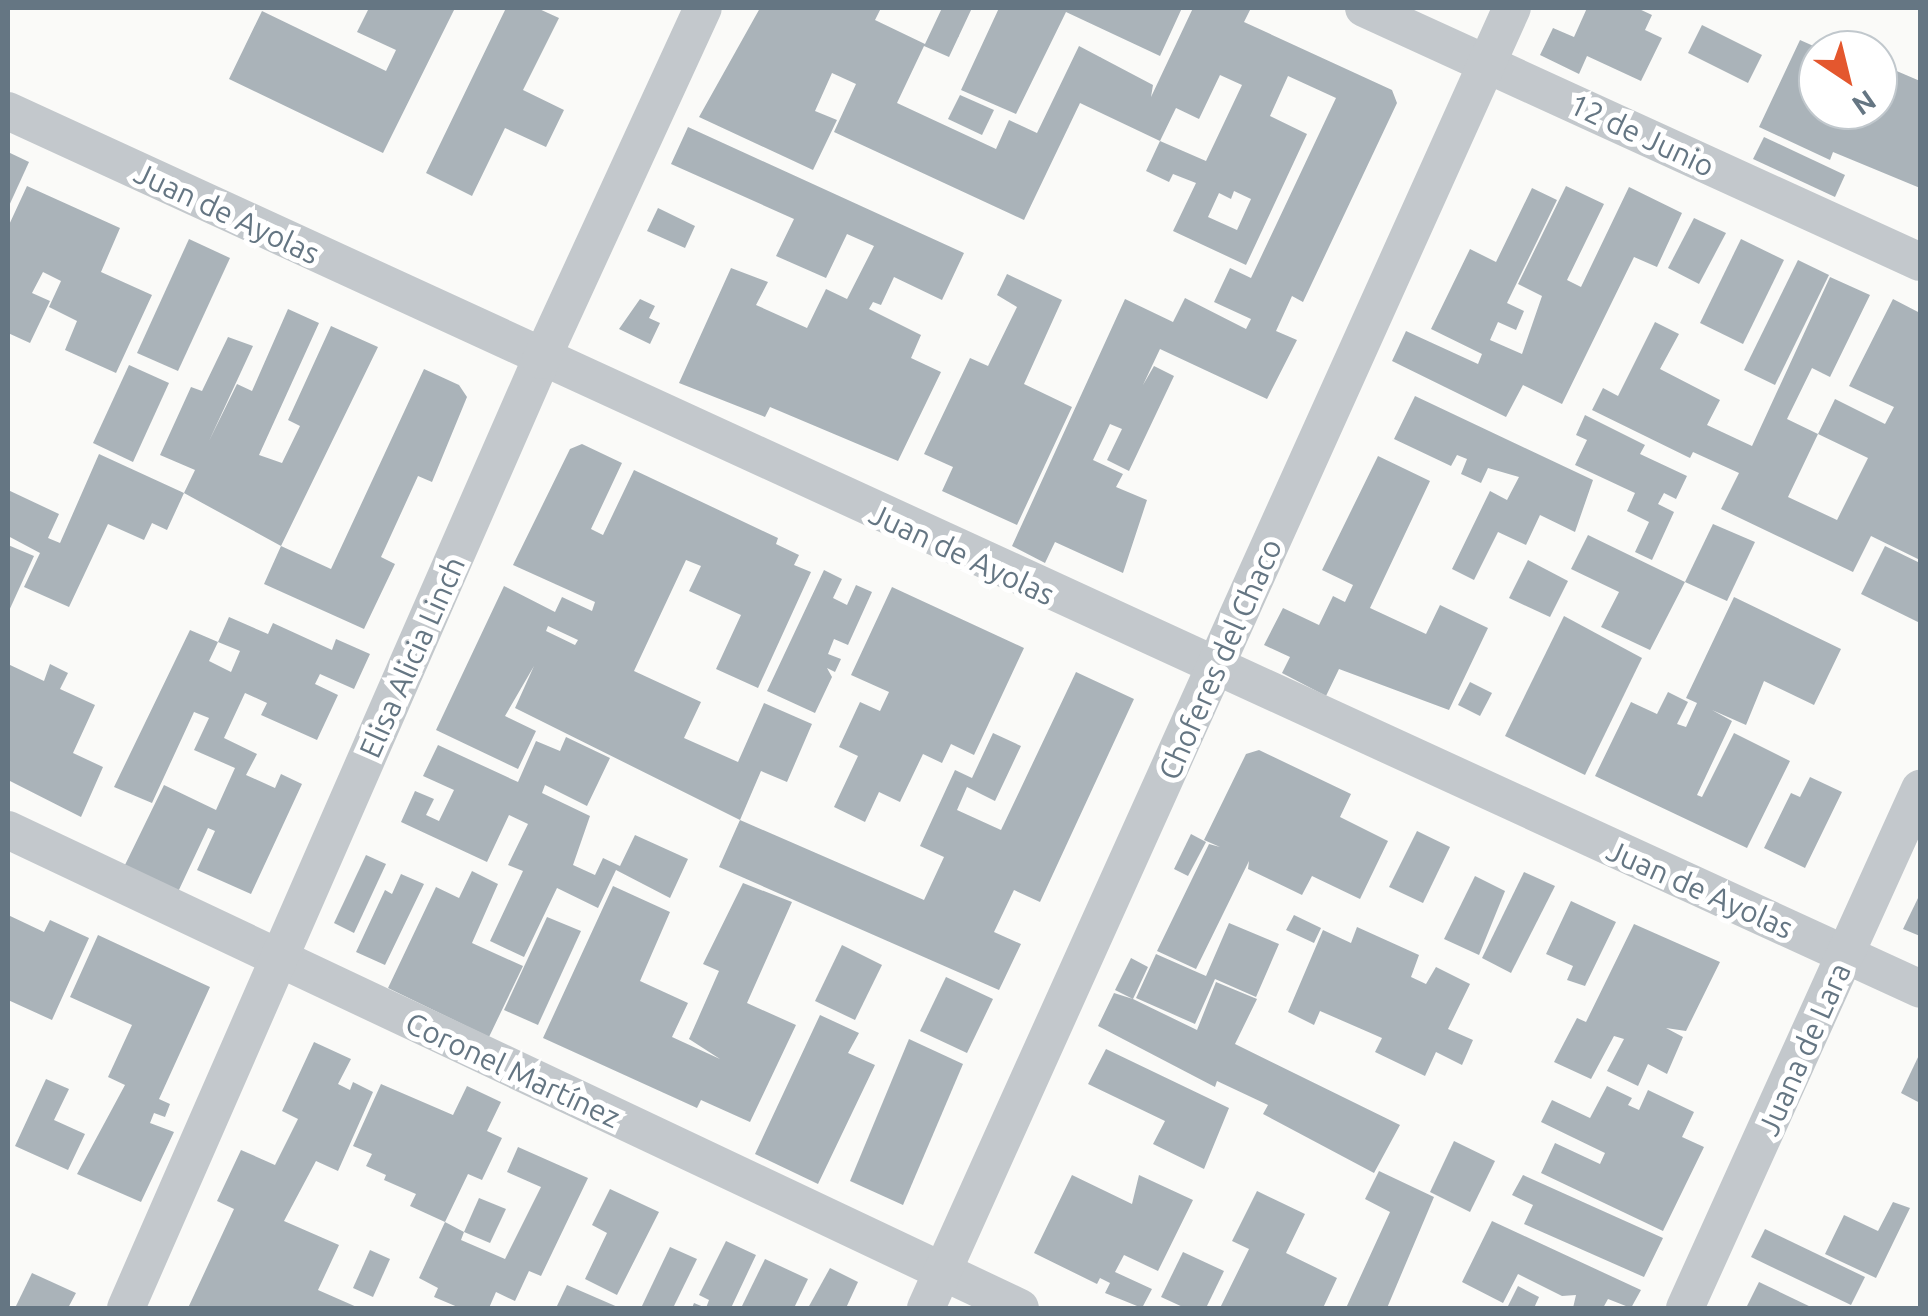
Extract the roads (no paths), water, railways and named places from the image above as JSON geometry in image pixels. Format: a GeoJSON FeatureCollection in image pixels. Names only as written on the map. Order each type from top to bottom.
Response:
{"type":"FeatureCollection","features":[{"type":"Feature","properties":{"kind":"street","name":"Elisa Alicia Linch"},"geometry":{"type":"LineString","coordinates":[[126,1308],[541,360],[703,8]]}},
{"type":"Feature","properties":{"kind":"street","name":"12 de Junio"},"geometry":{"type":"LineString","coordinates":[[1364,8],[1920,262]]}},
{"type":"Feature","properties":{"kind":"street","name":"Choferes del Chaco"},"geometry":{"type":"LineString","coordinates":[[926,1308],[1512,8]]}},
{"type":"Feature","properties":{"kind":"street","name":"Juan de Ayolas"},"geometry":{"type":"LineString","coordinates":[[8,111],[1215,671],[1920,989]]}},
{"type":"Feature","properties":{"kind":"street","name":"Juana de Lara"},"geometry":{"type":"LineString","coordinates":[[1686,1308],[1920,789]]}},
{"type":"Feature","properties":{"kind":"street","name":"Coronel Martínez"},"geometry":{"type":"LineString","coordinates":[[8,830],[1020,1308]]}}]}
